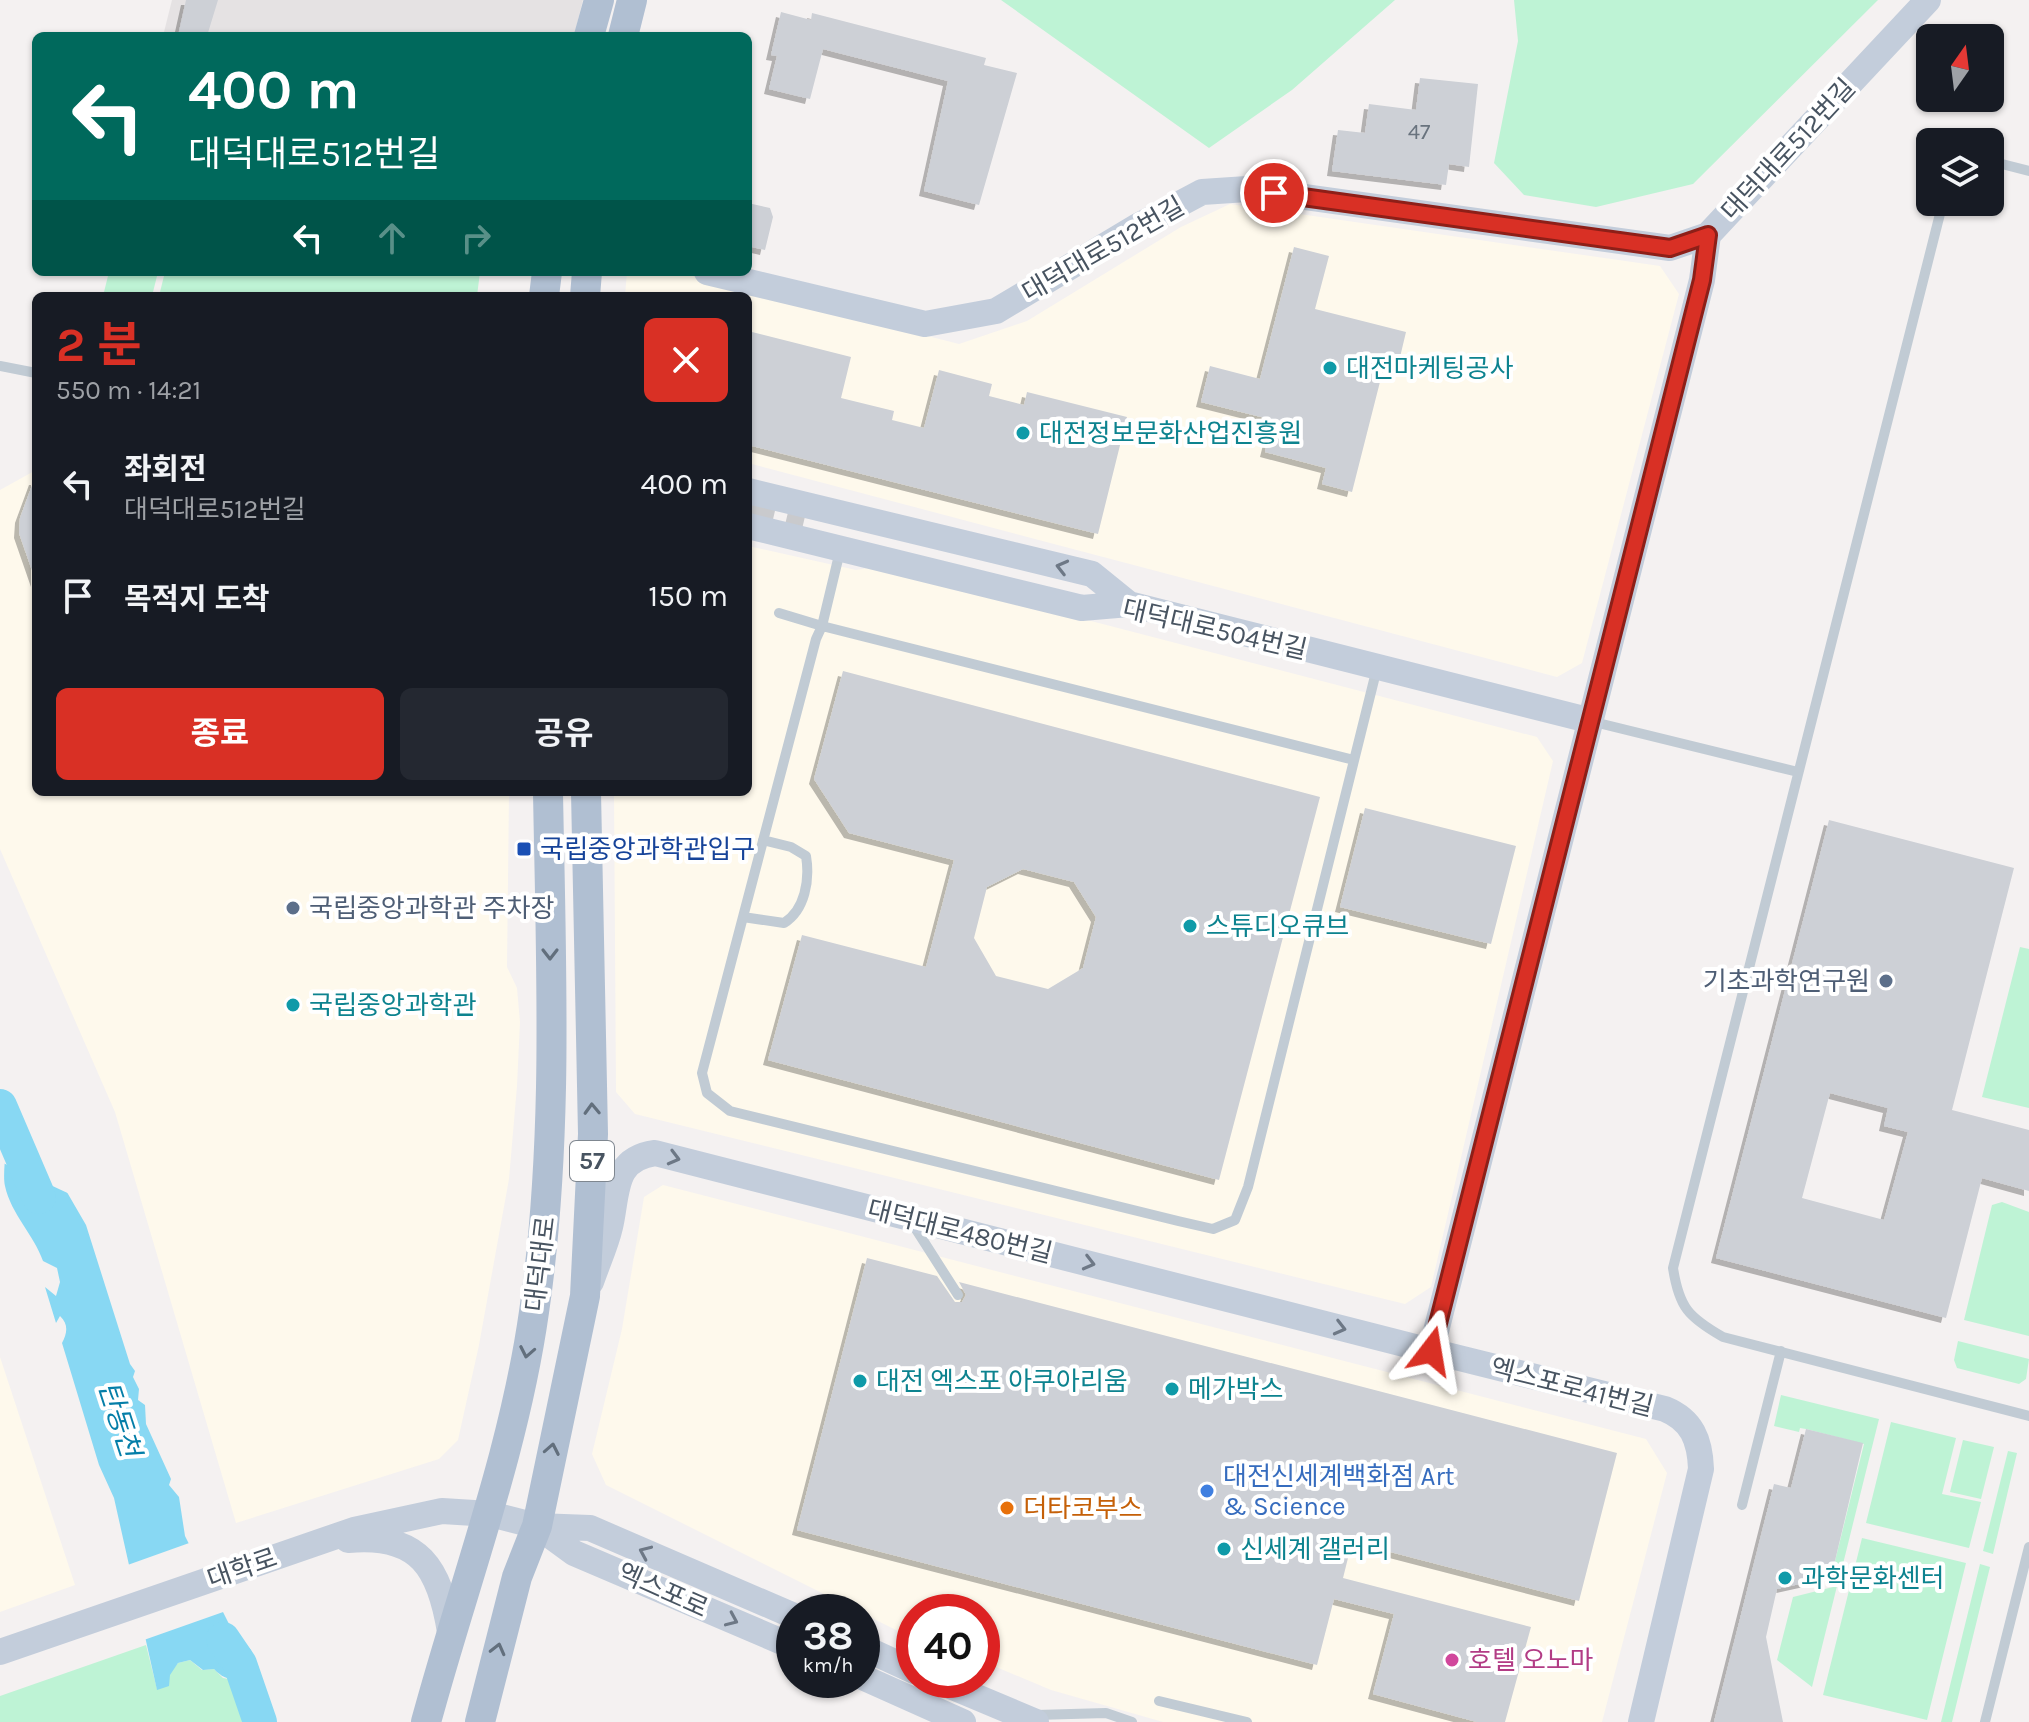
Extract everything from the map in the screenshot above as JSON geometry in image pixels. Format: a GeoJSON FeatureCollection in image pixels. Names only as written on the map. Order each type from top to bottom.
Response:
{"type":"FeatureCollection","features":[{"type":"Feature","properties":{"kind":"main road"},"geometry":{"type":"LineString","coordinates":[[590,32],[599,0]]}},
{"type":"Feature","properties":{"kind":"main road"},"geometry":{"type":"LineString","coordinates":[[624,32],[632,0]]}},
{"type":"Feature","properties":{"kind":"main road","name":"대덕대로"},"geometry":{"type":"LineString","coordinates":[[426,1722],[450,1632],[490,1514],[534,1314],[547,1205],[548,796]]}},
{"type":"Feature","properties":{"kind":"main road","name":"대덕대로"},"geometry":{"type":"LineString","coordinates":[[480,1722],[517,1577],[537,1526],[585,1296],[593,1134],[586,796]]}},
{"type":"Feature","properties":{"kind":"street","name":"대덕대로512번길"},"geometry":{"type":"LineString","coordinates":[[724,276],[925,324],[996,311],[1138,226],[1202,192],[1247,189],[1670,248],[1708,235],[1928,0]]}},
{"type":"Feature","properties":{"kind":"street"},"geometry":{"type":"LineString","coordinates":[[1431,1351],[1588,720],[1702,280],[1708,235]]}},
{"type":"Feature","properties":{"kind":"street"},"geometry":{"type":"LineString","coordinates":[[752,492],[1092,574],[1129,604]]}},
{"type":"Feature","properties":{"kind":"street"},"geometry":{"type":"LineString","coordinates":[[788,500],[772,507],[772,524],[1129,604]]}},
{"type":"Feature","properties":{"kind":"street","name":"대덕대로504번길"},"geometry":{"type":"LineString","coordinates":[[752,526],[795,531],[841,549],[1082,608],[1129,604],[1588,720]]}},
{"type":"Feature","properties":{"kind":"street","name":"대덕대로480번길"},"geometry":{"type":"LineString","coordinates":[[585,1296],[610,1228],[614,1192],[625,1169],[638,1156],[655,1153],[1431,1351]]}},
{"type":"Feature","properties":{"kind":"street","name":"엑스포로41번길"},"geometry":{"type":"LineString","coordinates":[[1431,1351],[1665,1409],[1681,1415],[1691,1426],[1701,1453],[1701,1469],[1641,1722]]}},
{"type":"Feature","properties":{"kind":"street","name":"대학로"},"geometry":{"type":"LineString","coordinates":[[0,1652],[305,1545],[404,1517],[442,1511],[490,1514]]}},
{"type":"Feature","properties":{"kind":"street","name":"엑스포로"},"geometry":{"type":"LineString","coordinates":[[490,1514],[537,1526],[590,1528],[776,1608]]}},
{"type":"Feature","properties":{"kind":"street","name":"엑스포로"},"geometry":{"type":"LineString","coordinates":[[537,1526],[574,1553],[776,1639]]}},
{"type":"Feature","properties":{"kind":"street"},"geometry":{"type":"LineString","coordinates":[[305,1545],[363,1539],[396,1542],[420,1554],[435,1573],[445,1597],[450,1632]]}},
{"type":"Feature","properties":{"kind":"street"},"geometry":{"type":"LineString","coordinates":[[880,1685],[963,1722]]}},
{"type":"Feature","properties":{"kind":"street"},"geometry":{"type":"LineString","coordinates":[[978,1698],[1028,1719]]}},
{"type":"Feature","properties":{"kind":"lane"},"geometry":{"type":"LineString","coordinates":[[2004,165],[2029,171]]}},
{"type":"Feature","properties":{"kind":"lane"},"geometry":{"type":"LineString","coordinates":[[1939,216],[1673,1268],[1683,1307],[1700,1324],[1723,1337],[2029,1416]]}},
{"type":"Feature","properties":{"kind":"lane"},"geometry":{"type":"LineString","coordinates":[[0,366],[32,372]]}},
{"type":"Feature","properties":{"kind":"lane"},"geometry":{"type":"LineString","coordinates":[[841,549],[702,1073],[707,1093],[718,1105],[1178,1221],[1222,1228],[1235,1220],[1248,1187],[1377,668]]}},
{"type":"Feature","properties":{"kind":"lane"},"geometry":{"type":"LineString","coordinates":[[779,613],[1354,760]]}},
{"type":"Feature","properties":{"kind":"lane"},"geometry":{"type":"LineString","coordinates":[[1588,720],[1798,772]]}},
{"type":"Feature","properties":{"kind":"lane"},"geometry":{"type":"LineString","coordinates":[[743,917],[784,923],[800,908],[809,872],[806,856],[791,847],[763,840]]}},
{"type":"Feature","properties":{"kind":"lane"},"geometry":{"type":"LineString","coordinates":[[910,1218],[958,1295]]}},
{"type":"Feature","properties":{"kind":"lane"},"geometry":{"type":"LineString","coordinates":[[1742,1505],[1781,1351]]}},
{"type":"Feature","properties":{"kind":"lane"},"geometry":{"type":"LineString","coordinates":[[1985,1722],[2029,1547]]}},
{"type":"Feature","properties":{"kind":"lane"},"geometry":{"type":"LineString","coordinates":[[1159,1701],[1247,1722]]}},
{"type":"Feature","properties":{"kind":"lane"},"geometry":{"type":"LineString","coordinates":[[1028,1719],[1106,1713],[1132,1722]]}},
{"type":"Feature","properties":{"kind":"shaded area"},"geometry":{"type":"Polygon","coordinates":[[[172,0],[583,0],[575,32],[164,32],[172,0]]]}},
{"type":"Feature","properties":{"kind":"shaded area"},"geometry":{"type":"Polygon","coordinates":[[[1230,204],[1660,266],[1679,294],[1582,663],[1557,677],[752,464],[752,292],[625,292],[627,276],[693,276],[959,344],[1027,321],[1181,227],[1230,204]]]}},
{"type":"Feature","properties":{"kind":"shaded area","name":"국립중앙과학관"},"geometry":{"type":"Polygon","coordinates":[[[32,472],[32,796],[509,796],[507,967],[517,988],[520,1022],[509,1179],[458,1440],[439,1459],[236,1523],[115,1112],[0,849],[0,490],[32,472]]]}},
{"type":"Feature","properties":{"kind":"shaded area"},"geometry":{"type":"Polygon","coordinates":[[[752,547],[856,570],[880,566],[1537,737],[1553,761],[1431,1287],[1405,1304],[635,1114],[616,1092],[614,796],[752,796],[752,547]]]}},
{"type":"Feature","properties":{"kind":"shaded area"},"geometry":{"type":"Polygon","coordinates":[[[663,1185],[1646,1439],[1667,1473],[1602,1722],[1163,1722],[1051,1690],[1000,1669],[1000,1594],[896,1594],[896,1630],[880,1622],[880,1594],[824,1594],[606,1485],[592,1454],[622,1329],[644,1197],[663,1185]]]}},
{"type":"Feature","properties":{"kind":"shaded area"},"geometry":{"type":"Polygon","coordinates":[[[0,1357],[75,1585],[0,1612],[0,1357]]]}},
{"type":"Feature","properties":{"kind":"green space"},"geometry":{"type":"Polygon","coordinates":[[[1001,0],[1395,0],[1292,90],[1209,148],[1001,0]]]}},
{"type":"Feature","properties":{"kind":"green space"},"geometry":{"type":"Polygon","coordinates":[[[1514,0],[1878,0],[1693,184],[1596,207],[1524,195],[1494,163],[1518,41],[1514,0]]]}},
{"type":"Feature","properties":{"kind":"green space"},"geometry":{"type":"Polygon","coordinates":[[[108,276],[157,276],[153,292],[104,292],[108,276]]]}},
{"type":"Feature","properties":{"kind":"green space"},"geometry":{"type":"Polygon","coordinates":[[[164,276],[480,276],[478,292],[160,292],[164,276]]]}},
{"type":"Feature","properties":{"kind":"green space"},"geometry":{"type":"Polygon","coordinates":[[[2020,947],[2029,949],[2029,1108],[1982,1097],[2020,947]]]}},
{"type":"Feature","properties":{"kind":"green space"},"geometry":{"type":"Polygon","coordinates":[[[2002,1202],[2029,1212],[2029,1336],[1964,1320],[1992,1205],[2002,1202]]]}},
{"type":"Feature","properties":{"kind":"green space"},"geometry":{"type":"Polygon","coordinates":[[[1958,1341],[2029,1359],[2026,1379],[2019,1384],[1957,1368],[1954,1360],[1958,1341]]]}},
{"type":"Feature","properties":{"kind":"green space"},"geometry":{"type":"Polygon","coordinates":[[[1781,1395],[1879,1419],[1840,1576],[1813,1581],[1827,1575],[1834,1565],[1864,1444],[1806,1429],[1800,1428],[1799,1432],[1774,1426],[1781,1395]]]}},
{"type":"Feature","properties":{"kind":"green space"},"geometry":{"type":"Polygon","coordinates":[[[1891,1422],[1956,1438],[1942,1494],[1981,1502],[1969,1548],[1866,1523],[1891,1422]]]}},
{"type":"Feature","properties":{"kind":"green space"},"geometry":{"type":"Polygon","coordinates":[[[1963,1440],[1994,1447],[1981,1499],[1950,1492],[1963,1440]]]}},
{"type":"Feature","properties":{"kind":"green space"},"geometry":{"type":"Polygon","coordinates":[[[2008,1451],[2017,1453],[1993,1554],[1983,1551],[2008,1451]]]}},
{"type":"Feature","properties":{"kind":"green space"},"geometry":{"type":"Polygon","coordinates":[[[1862,1538],[1966,1563],[1927,1720],[1823,1695],[1862,1538]]]}},
{"type":"Feature","properties":{"kind":"green space"},"geometry":{"type":"Polygon","coordinates":[[[1980,1564],[1990,1567],[1952,1722],[1941,1722],[1980,1564]]]}},
{"type":"Feature","properties":{"kind":"green space"},"geometry":{"type":"Polygon","coordinates":[[[1837,1586],[1812,1687],[1777,1660],[1793,1597],[1837,1586]]]}},
{"type":"Feature","properties":{"kind":"green space"},"geometry":{"type":"Polygon","coordinates":[[[146,1645],[157,1689],[178,1663],[190,1660],[202,1670],[214,1669],[223,1678],[239,1681],[252,1722],[0,1722],[0,1696],[146,1645]]]}},
{"type":"Feature","properties":{"kind":"water"},"geometry":{"type":"Polygon","coordinates":[[[5,1154],[46,1156],[86,1225],[130,1364],[135,1371],[133,1377],[139,1389],[138,1400],[145,1405],[146,1424],[171,1479],[169,1485],[179,1497],[185,1536],[229,1624],[251,1650],[258,1674],[229,1679],[214,1669],[203,1670],[190,1660],[178,1663],[170,1675],[169,1686],[157,1690],[114,1498],[99,1465],[62,1343],[66,1326],[60,1316],[56,1323],[45,1287],[56,1296],[60,1282],[57,1268],[43,1261],[12,1206],[4,1182],[5,1154]]]}},
{"type":"Feature","properties":{"kind":"pier"},"geometry":{"type":"Polygon","coordinates":[[[5,1150],[48,1152],[74,1196],[1,1162],[1,1153],[5,1150]]]}},
{"type":"Feature","properties":{"kind":"pier"},"geometry":{"type":"Polygon","coordinates":[[[192,1542],[226,1611],[141,1641],[122,1567],[192,1542]]]}},
{"type":"Feature","properties":{"kind":"building"},"geometry":{"type":"Polygon","coordinates":[[[186,0],[218,0],[208,32],[179,32],[186,0]]]}},
{"type":"Feature","properties":{"kind":"building"},"geometry":{"type":"Polygon","coordinates":[[[781,12],[811,20],[812,13],[986,58],[984,65],[1017,73],[979,205],[924,191],[948,81],[823,49],[810,99],[769,89],[777,56],[771,55],[781,12]]]}},
{"type":"Feature","properties":{"kind":"building"},"geometry":{"type":"Polygon","coordinates":[[[1420,78],[1478,84],[1469,167],[1449,164],[1446,185],[1332,171],[1338,130],[1365,133],[1369,104],[1416,110],[1420,78]]]}},
{"type":"Feature","properties":{"kind":"building"},"geometry":{"type":"Polygon","coordinates":[[[752,204],[770,208],[773,217],[765,250],[752,247],[752,204]]]}},
{"type":"Feature","properties":{"kind":"building","name":"대전마케팅공사"},"geometry":{"type":"Polygon","coordinates":[[[1294,247],[1329,256],[1315,309],[1406,332],[1396,374],[1383,370],[1352,492],[1322,484],[1326,468],[1265,452],[1273,420],[1201,402],[1210,366],[1260,379],[1294,247]]]}},
{"type":"Feature","properties":{"kind":"building","name":"대전정보문화산업진흥원"},"geometry":{"type":"Polygon","coordinates":[[[752,332],[851,357],[841,398],[894,411],[892,420],[924,428],[939,370],[992,384],[989,396],[1024,405],[1027,392],[1127,417],[1098,534],[752,446],[752,332]]]}},
{"type":"Feature","properties":{"kind":"building"},"geometry":{"type":"Polygon","coordinates":[[[32,485],[32,570],[19,533],[20,518],[32,485]]]}},
{"type":"Feature","properties":{"kind":"building","name":"스튜디오큐브"},"geometry":{"type":"Polygon","coordinates":[[[843,671],[1320,797],[1219,1180],[768,1060],[802,935],[926,967],[954,860],[849,833],[814,779],[843,671]],[[1023,869],[987,887],[974,938],[996,976],[1048,989],[1083,968],[1096,917],[1074,882],[1023,869]]]}},
{"type":"Feature","properties":{"kind":"building"},"geometry":{"type":"Polygon","coordinates":[[[1365,808],[1516,846],[1491,944],[1340,907],[1365,808]]]}},
{"type":"Feature","properties":{"kind":"building","name":"기초과학연구원"},"geometry":{"type":"Polygon","coordinates":[[[1829,820],[2014,868],[1952,1110],[2029,1130],[2029,1191],[1982,1178],[1946,1318],[1716,1258],[1829,820]],[[1830,1093],[1802,1198],[1884,1220],[1908,1132],[1884,1126],[1888,1108],[1830,1093]]]}},
{"type":"Feature","properties":{"kind":"building","name":"대전신세계백화점 Art & Science"},"geometry":{"type":"Polygon","coordinates":[[[867,1258],[937,1276],[955,1302],[962,1302],[966,1295],[959,1282],[1617,1453],[1579,1601],[1352,1542],[1343,1578],[1531,1627],[1505,1722],[1477,1722],[1373,1694],[1394,1614],[1334,1599],[1317,1665],[797,1530],[867,1258]]]}},
{"type":"Feature","properties":{"kind":"building","name":"과학문화센터"},"geometry":{"type":"Polygon","coordinates":[[[1806,1429],[1863,1443],[1834,1565],[1827,1575],[1813,1581],[1777,1589],[1766,1637],[1783,1722],[1714,1722],[1774,1484],[1791,1488],[1806,1429]]]}},
{"type":"Feature","properties":{"kind":"waterway","name":"탄동천"},"geometry":{"type":"LineString","coordinates":[[0,1106],[39,1197]]}},
{"type":"Feature","properties":{"kind":"waterway","name":"탄동천"},"geometry":{"type":"LineString","coordinates":[[223,1639],[240,1664],[260,1722]]}},
{"type":"Feature","properties":{"kind":"tunnel"},"geometry":{"type":"LineString","coordinates":[[752,513],[803,525]]}},
{"type":"Feature","properties":{"kind":"place","name":"대전마케팅공사"},"geometry":{"type":"Point","coordinates":[1330,368]}},
{"type":"Feature","properties":{"kind":"place","name":"대전정보문화산업진흥원"},"geometry":{"type":"Point","coordinates":[1023,433]}},
{"type":"Feature","properties":{"kind":"place","name":"국립중앙과학관입구"},"geometry":{"type":"Point","coordinates":[524,849]}},
{"type":"Feature","properties":{"kind":"place","name":"국립중앙과학관 주차장"},"geometry":{"type":"Point","coordinates":[293,908]}},
{"type":"Feature","properties":{"kind":"place","name":"스튜디오큐브"},"geometry":{"type":"Point","coordinates":[1190,926]}},
{"type":"Feature","properties":{"kind":"place","name":"기초과학연구원"},"geometry":{"type":"Point","coordinates":[1886,981]}},
{"type":"Feature","properties":{"kind":"place","name":"국립중앙과학관"},"geometry":{"type":"Point","coordinates":[293,1005]}},
{"type":"Feature","properties":{"kind":"place","name":"대전 엑스포 아쿠아리움"},"geometry":{"type":"Point","coordinates":[860,1381]}},
{"type":"Feature","properties":{"kind":"place","name":"메가박스"},"geometry":{"type":"Point","coordinates":[1172,1389]}},
{"type":"Feature","properties":{"kind":"place","name":"대전신세계백화점 Art & Science"},"geometry":{"type":"Point","coordinates":[1207,1491]}},
{"type":"Feature","properties":{"kind":"place","name":"더타코부스"},"geometry":{"type":"Point","coordinates":[1007,1508]}},
{"type":"Feature","properties":{"kind":"place","name":"신세계 갤러리"},"geometry":{"type":"Point","coordinates":[1224,1549]}},
{"type":"Feature","properties":{"kind":"place","name":"과학문화센터"},"geometry":{"type":"Point","coordinates":[1785,1578]}},
{"type":"Feature","properties":{"kind":"place","name":"호텔 오노마"},"geometry":{"type":"Point","coordinates":[1452,1660]}},
{"type":"Feature","properties":{"kind":"route"},"geometry":{"type":"LineString","coordinates":[[1274,193],[1670,248],[1708,235],[1702,280],[1588,720],[1431,1351]]}}]}
